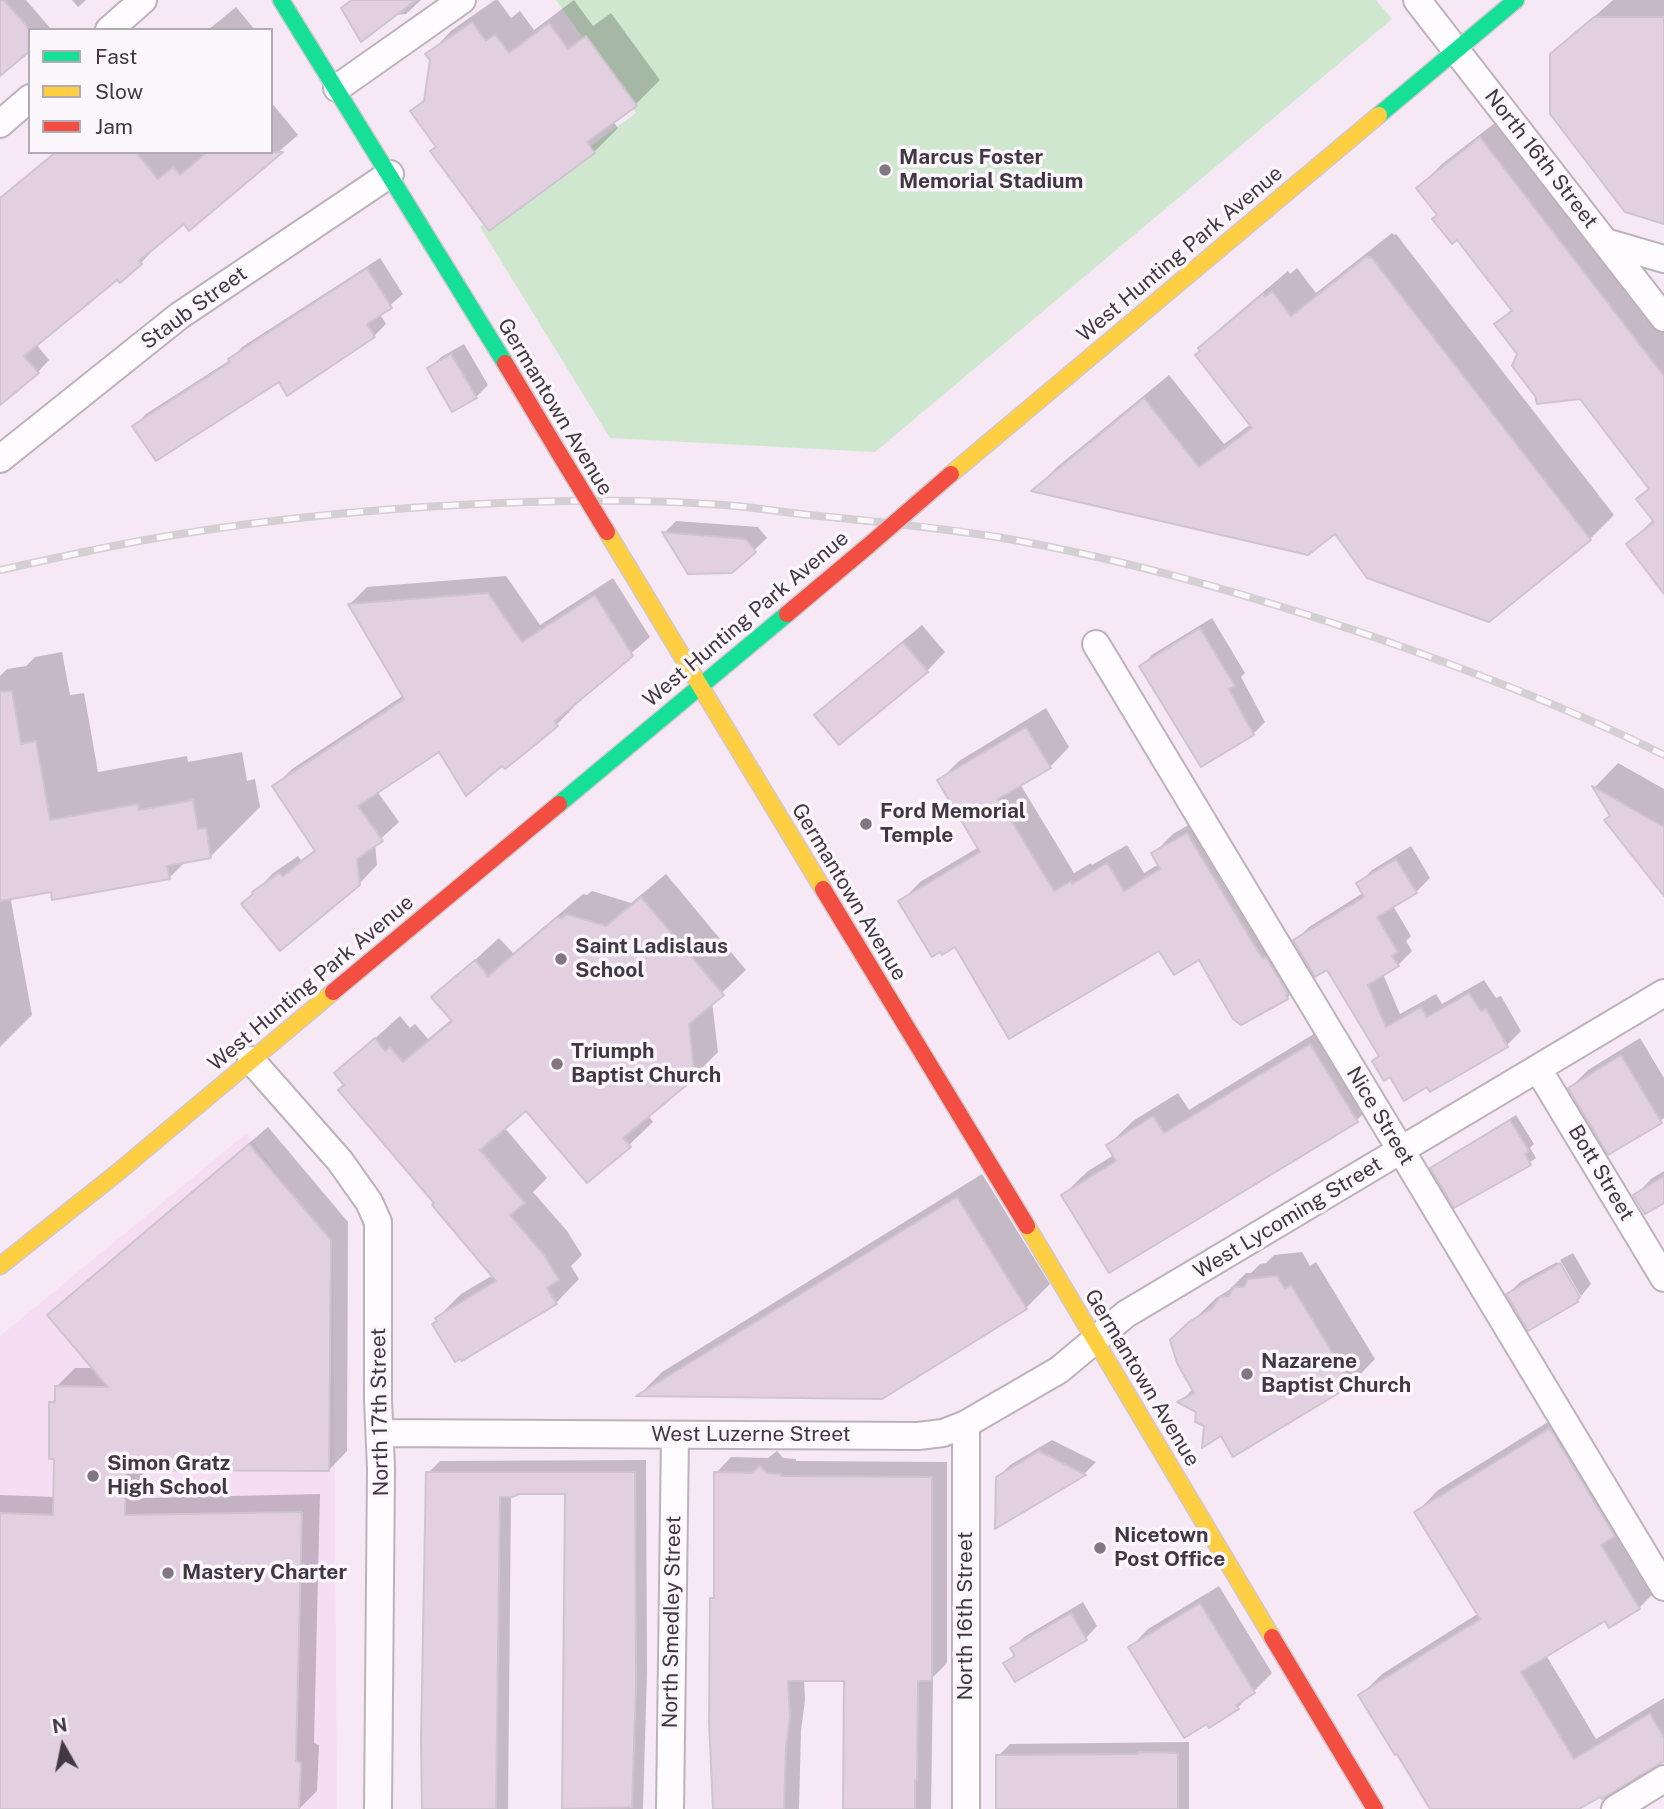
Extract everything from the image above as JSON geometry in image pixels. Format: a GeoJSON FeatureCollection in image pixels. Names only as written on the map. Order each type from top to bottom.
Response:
{"type":"FeatureCollection","features":[{"type":"Feature","properties":{"kind":"main road","name":"Germantown Avenue"},"geometry":{"type":"LineString","coordinates":[[281,0],[607,532],[1376,1809]]}},
{"type":"Feature","properties":{"kind":"main road","name":"West Hunting Park Avenue"},"geometry":{"type":"LineString","coordinates":[[0,1266],[117,1173],[1516,0]]}},
{"type":"Feature","properties":{"kind":"street"},"geometry":{"type":"LineString","coordinates":[[111,28],[144,0]]}},
{"type":"Feature","properties":{"kind":"street"},"geometry":{"type":"LineString","coordinates":[[337,88],[462,0]]}},
{"type":"Feature","properties":{"kind":"street","name":"North 16th Street"},"geometry":{"type":"LineString","coordinates":[[1417,0],[1664,318]]}},
{"type":"Feature","properties":{"kind":"street"},"geometry":{"type":"LineString","coordinates":[[0,124],[28,100]]}},
{"type":"Feature","properties":{"kind":"street","name":"Staub Street"},"geometry":{"type":"LineString","coordinates":[[3,456],[179,316],[390,174]]}},
{"type":"Feature","properties":{"kind":"street"},"geometry":{"type":"LineString","coordinates":[[1605,242],[1664,259]]}},
{"type":"Feature","properties":{"kind":"street","name":"Nice Street"},"geometry":{"type":"LineString","coordinates":[[1096,644],[1664,1587]]}},
{"type":"Feature","properties":{"kind":"street","name":"West Lycoming Street"},"geometry":{"type":"LineString","coordinates":[[1095,1340],[1126,1314],[1664,993]]}},
{"type":"Feature","properties":{"kind":"street","name":"North 17th Street"},"geometry":{"type":"LineString","coordinates":[[251,1060],[340,1161],[374,1212],[379,1234],[378,1400],[382,1468],[378,1809]]}},
{"type":"Feature","properties":{"kind":"street","name":"Bott Street"},"geometry":{"type":"LineString","coordinates":[[1538,1069],[1664,1278]]}},
{"type":"Feature","properties":{"kind":"street","name":"West Luzerne Street"},"geometry":{"type":"LineString","coordinates":[[380,1433],[918,1436],[943,1433],[966,1424],[1059,1370],[1095,1340]]}},
{"type":"Feature","properties":{"kind":"street","name":"North 16th Street"},"geometry":{"type":"LineString","coordinates":[[966,1424],[966,1809]]}},
{"type":"Feature","properties":{"kind":"street","name":"North Smedley Street"},"geometry":{"type":"LineString","coordinates":[[670,1809],[675,1434]]}},
{"type":"Feature","properties":{"kind":"street"},"geometry":{"type":"LineString","coordinates":[[1615,1809],[1664,1779]]}},
{"type":"Feature","properties":{"kind":"shaded area","name":"Mastery Charter"},"geometry":{"type":"Polygon","coordinates":[[[247,1133],[333,1249],[337,1809],[0,1809],[0,1336],[247,1133]]]}},
{"type":"Feature","properties":{"kind":"green space","name":"Marcus Foster Memorial Stadium"},"geometry":{"type":"Polygon","coordinates":[[[556,0],[1376,0],[1392,19],[875,452],[610,438],[480,227],[636,113],[556,0]]]}},
{"type":"Feature","properties":{"kind":"building"},"geometry":{"type":"Polygon","coordinates":[[[0,0],[4,0],[28,28],[28,53],[0,76],[0,0]]]}},
{"type":"Feature","properties":{"kind":"building"},"geometry":{"type":"Polygon","coordinates":[[[352,0],[416,0],[361,42],[341,8],[352,0]]]}},
{"type":"Feature","properties":{"kind":"building"},"geometry":{"type":"Polygon","coordinates":[[[1594,17],[1664,17],[1664,224],[1625,212],[1550,114],[1550,54],[1594,17]]]}},
{"type":"Feature","properties":{"kind":"building"},"geometry":{"type":"Polygon","coordinates":[[[472,22],[486,41],[495,34],[509,53],[549,23],[568,49],[586,36],[637,106],[587,142],[595,153],[489,231],[430,151],[436,147],[410,111],[424,101],[430,60],[425,54],[472,22]]]}},
{"type":"Feature","properties":{"kind":"building"},"geometry":{"type":"Polygon","coordinates":[[[1480,137],[1664,376],[1664,594],[1626,544],[1654,522],[1636,499],[1649,489],[1580,399],[1537,404],[1535,396],[1512,366],[1517,354],[1494,324],[1512,311],[1457,240],[1452,244],[1432,219],[1437,215],[1416,188],[1480,137]]]}},
{"type":"Feature","properties":{"kind":"building"},"geometry":{"type":"Polygon","coordinates":[[[283,152],[189,231],[184,224],[139,261],[142,264],[120,283],[117,280],[24,356],[39,373],[0,405],[0,198],[54,154],[138,154],[158,179],[173,167],[180,175],[205,154],[283,152]]]}},
{"type":"Feature","properties":{"kind":"building"},"geometry":{"type":"Polygon","coordinates":[[[1367,256],[1371,257],[1591,540],[1489,622],[1367,578],[1335,534],[1308,555],[1031,491],[1144,398],[1199,467],[1252,428],[1195,355],[1200,351],[1198,348],[1263,294],[1265,297],[1272,291],[1291,316],[1367,256]]]}},
{"type":"Feature","properties":{"kind":"building"},"geometry":{"type":"Polygon","coordinates":[[[367,268],[392,308],[367,324],[375,337],[287,396],[279,382],[156,461],[132,426],[367,268]]]}},
{"type":"Feature","properties":{"kind":"building"},"geometry":{"type":"Polygon","coordinates":[[[451,354],[477,398],[452,412],[427,368],[451,354]]]}},
{"type":"Feature","properties":{"kind":"building"},"geometry":{"type":"Polygon","coordinates":[[[662,532],[746,539],[756,552],[732,573],[688,574],[662,532]]]}},
{"type":"Feature","properties":{"kind":"building"},"geometry":{"type":"Polygon","coordinates":[[[488,593],[522,642],[595,595],[633,656],[555,721],[558,726],[505,769],[502,766],[466,796],[439,752],[358,806],[383,841],[357,859],[360,885],[280,951],[241,904],[252,892],[279,873],[283,876],[315,851],[272,786],[404,699],[348,604],[488,593]]]}},
{"type":"Feature","properties":{"kind":"building"},"geometry":{"type":"Polygon","coordinates":[[[1200,628],[1235,686],[1229,689],[1254,735],[1201,767],[1139,666],[1200,628]]]}},
{"type":"Feature","properties":{"kind":"building"},"geometry":{"type":"Polygon","coordinates":[[[903,642],[928,672],[839,745],[814,715],[903,642]]]}},
{"type":"Feature","properties":{"kind":"building"},"geometry":{"type":"Polygon","coordinates":[[[12,691],[21,744],[36,741],[50,820],[138,804],[139,810],[193,800],[198,829],[206,828],[211,858],[167,866],[170,879],[52,900],[51,892],[0,901],[0,692],[12,691]]]}},
{"type":"Feature","properties":{"kind":"building"},"geometry":{"type":"Polygon","coordinates":[[[1026,727],[1051,768],[998,799],[1054,891],[1071,881],[1072,884],[1107,863],[1124,891],[1160,869],[1151,853],[1187,833],[1263,959],[1266,957],[1288,994],[1288,999],[1241,1025],[1233,1019],[1199,960],[1174,975],[1159,951],[1009,1039],[955,947],[942,955],[940,952],[932,957],[898,901],[980,852],[937,780],[1026,727]]]}},
{"type":"Feature","properties":{"kind":"building"},"geometry":{"type":"Polygon","coordinates":[[[1592,786],[1664,827],[1664,896],[1604,820],[1610,816],[1592,786]]]}},
{"type":"Feature","properties":{"kind":"building"},"geometry":{"type":"Polygon","coordinates":[[[1396,859],[1417,893],[1377,917],[1398,952],[1392,956],[1399,966],[1368,985],[1386,1027],[1421,1007],[1427,1017],[1469,993],[1481,1011],[1486,1009],[1508,1047],[1430,1092],[1427,1087],[1404,1101],[1390,1077],[1384,1081],[1372,1061],[1379,1056],[1327,970],[1315,977],[1293,940],[1364,897],[1356,883],[1396,859]]]}},
{"type":"Feature","properties":{"kind":"building","name":"Triumph Baptist Church"},"geometry":{"type":"Polygon","coordinates":[[[641,897],[724,995],[689,1024],[695,1078],[623,1138],[631,1147],[587,1183],[526,1111],[480,1150],[525,1203],[510,1215],[544,1255],[559,1280],[547,1288],[557,1304],[462,1361],[460,1359],[455,1362],[432,1324],[437,1321],[435,1318],[496,1281],[338,1090],[344,1085],[334,1073],[375,1038],[385,1051],[390,1047],[403,1062],[452,1021],[431,997],[475,960],[488,976],[557,917],[562,918],[566,914],[606,926],[641,897]]]}},
{"type":"Feature","properties":{"kind":"building"},"geometry":{"type":"Polygon","coordinates":[[[1310,1044],[1358,1122],[1109,1273],[1061,1195],[1116,1161],[1106,1145],[1153,1116],[1164,1133],[1310,1044]]]}},
{"type":"Feature","properties":{"kind":"building"},"geometry":{"type":"Polygon","coordinates":[[[1621,1055],[1662,1123],[1608,1155],[1568,1088],[1621,1055]]]}},
{"type":"Feature","properties":{"kind":"building"},"geometry":{"type":"Polygon","coordinates":[[[1510,1120],[1529,1151],[1525,1154],[1531,1165],[1454,1208],[1430,1168],[1510,1120]]]}},
{"type":"Feature","properties":{"kind":"building","name":"Mastery Charter"},"geometry":{"type":"Polygon","coordinates":[[[249,1144],[331,1240],[329,1471],[126,1470],[125,1515],[302,1512],[296,1761],[301,1763],[299,1809],[0,1809],[0,1513],[53,1515],[54,1459],[49,1459],[49,1402],[55,1402],[55,1386],[108,1387],[47,1315],[249,1144]]]}},
{"type":"Feature","properties":{"kind":"building"},"geometry":{"type":"Polygon","coordinates":[[[1664,1176],[1664,1203],[1645,1214],[1633,1195],[1664,1176]]]}},
{"type":"Feature","properties":{"kind":"building"},"geometry":{"type":"Polygon","coordinates":[[[957,1197],[1027,1309],[882,1399],[636,1396],[957,1197]]]}},
{"type":"Feature","properties":{"kind":"building"},"geometry":{"type":"Polygon","coordinates":[[[1560,1263],[1580,1297],[1578,1302],[1528,1331],[1506,1294],[1560,1263]]]}},
{"type":"Feature","properties":{"kind":"building"},"geometry":{"type":"Polygon","coordinates":[[[1277,1276],[1285,1289],[1291,1285],[1352,1385],[1233,1457],[1221,1436],[1202,1448],[1204,1426],[1195,1422],[1196,1412],[1177,1402],[1194,1393],[1177,1363],[1170,1340],[1189,1322],[1212,1308],[1220,1297],[1229,1296],[1234,1287],[1244,1287],[1248,1279],[1277,1276]]]}},
{"type":"Feature","properties":{"kind":"building"},"geometry":{"type":"Polygon","coordinates":[[[1550,1428],[1615,1536],[1601,1545],[1640,1609],[1609,1628],[1605,1621],[1521,1672],[1574,1759],[1650,1713],[1664,1738],[1664,1761],[1602,1799],[1600,1797],[1579,1809],[1430,1809],[1358,1695],[1480,1619],[1414,1512],[1550,1428]]]}},
{"type":"Feature","properties":{"kind":"building"},"geometry":{"type":"Polygon","coordinates":[[[1039,1451],[1086,1475],[995,1529],[996,1477],[1039,1451]]]}},
{"type":"Feature","properties":{"kind":"building"},"geometry":{"type":"Polygon","coordinates":[[[760,1466],[767,1473],[781,1476],[932,1477],[932,1681],[918,1681],[915,1809],[843,1809],[844,1681],[788,1681],[790,1717],[784,1809],[713,1809],[709,1721],[710,1598],[714,1598],[714,1472],[751,1473],[760,1466]]]}},
{"type":"Feature","properties":{"kind":"building"},"geometry":{"type":"Polygon","coordinates":[[[426,1472],[635,1472],[636,1686],[632,1807],[562,1809],[565,1494],[519,1494],[500,1497],[496,1809],[422,1809],[426,1472]]]}},
{"type":"Feature","properties":{"kind":"building"},"geometry":{"type":"Polygon","coordinates":[[[1200,1603],[1255,1693],[1236,1705],[1239,1709],[1209,1728],[1207,1724],[1184,1738],[1128,1647],[1200,1603]]]}},
{"type":"Feature","properties":{"kind":"building"},"geometry":{"type":"Polygon","coordinates":[[[1071,1613],[1087,1640],[1015,1682],[1003,1663],[1015,1656],[1010,1648],[1071,1613]]]}},
{"type":"Feature","properties":{"kind":"building"},"geometry":{"type":"Polygon","coordinates":[[[1178,1753],[1178,1809],[996,1809],[996,1755],[1178,1753]]]}},
{"type":"Feature","properties":{"kind":"railway"},"geometry":{"type":"LineString","coordinates":[[0,570],[213,529],[347,513],[482,504],[675,502],[904,524],[974,533],[1102,558],[1258,599],[1360,632],[1475,674],[1571,712],[1664,755]]}},
{"type":"Feature","properties":{"kind":"traffic: fast"},"geometry":{"type":"LineString","coordinates":[[281,0],[505,363]]}},
{"type":"Feature","properties":{"kind":"traffic: fast"},"geometry":{"type":"LineString","coordinates":[[1379,115],[1516,0]]}},
{"type":"Feature","properties":{"kind":"traffic: fast"},"geometry":{"type":"LineString","coordinates":[[559,804],[787,614]]}},
{"type":"Feature","properties":{"kind":"traffic: slow"},"geometry":{"type":"LineString","coordinates":[[951,474],[1379,115]]}},
{"type":"Feature","properties":{"kind":"traffic: slow"},"geometry":{"type":"LineString","coordinates":[[607,532],[823,889]]}},
{"type":"Feature","properties":{"kind":"traffic: slow"},"geometry":{"type":"LineString","coordinates":[[0,1266],[117,1173],[333,992]]}},
{"type":"Feature","properties":{"kind":"traffic: slow"},"geometry":{"type":"LineString","coordinates":[[1027,1226],[1272,1637]]}},
{"type":"Feature","properties":{"kind":"traffic: jam"},"geometry":{"type":"LineString","coordinates":[[505,363],[559,453]]}},
{"type":"Feature","properties":{"kind":"traffic: jam"},"geometry":{"type":"LineString","coordinates":[[559,453],[607,532]]}},
{"type":"Feature","properties":{"kind":"traffic: jam"},"geometry":{"type":"LineString","coordinates":[[868,546],[951,474]]}},
{"type":"Feature","properties":{"kind":"traffic: jam"},"geometry":{"type":"LineString","coordinates":[[787,614],[868,546]]}},
{"type":"Feature","properties":{"kind":"traffic: jam"},"geometry":{"type":"LineString","coordinates":[[333,992],[559,804]]}},
{"type":"Feature","properties":{"kind":"traffic: jam"},"geometry":{"type":"LineString","coordinates":[[823,889],[1027,1226]]}},
{"type":"Feature","properties":{"kind":"traffic: jam"},"geometry":{"type":"LineString","coordinates":[[1272,1637],[1375,1809]]}},
{"type":"Feature","properties":{"kind":"place","name":"Marcus Foster Memorial Stadium"},"geometry":{"type":"Point","coordinates":[885,170]}},
{"type":"Feature","properties":{"kind":"place","name":"Ford Memorial Temple"},"geometry":{"type":"Point","coordinates":[866,824]}},
{"type":"Feature","properties":{"kind":"place","name":"Saint Ladislaus School"},"geometry":{"type":"Point","coordinates":[561,959]}},
{"type":"Feature","properties":{"kind":"place","name":"Triumph Baptist Church"},"geometry":{"type":"Point","coordinates":[557,1064]}},
{"type":"Feature","properties":{"kind":"place","name":"Nazarene Baptist Church"},"geometry":{"type":"Point","coordinates":[1247,1374]}},
{"type":"Feature","properties":{"kind":"place","name":"Simon Gratz High School"},"geometry":{"type":"Point","coordinates":[93,1476]}},
{"type":"Feature","properties":{"kind":"place","name":"Nicetown Post Office"},"geometry":{"type":"Point","coordinates":[1100,1548]}},
{"type":"Feature","properties":{"kind":"place","name":"Mastery Charter"},"geometry":{"type":"Point","coordinates":[168,1573]}}]}
